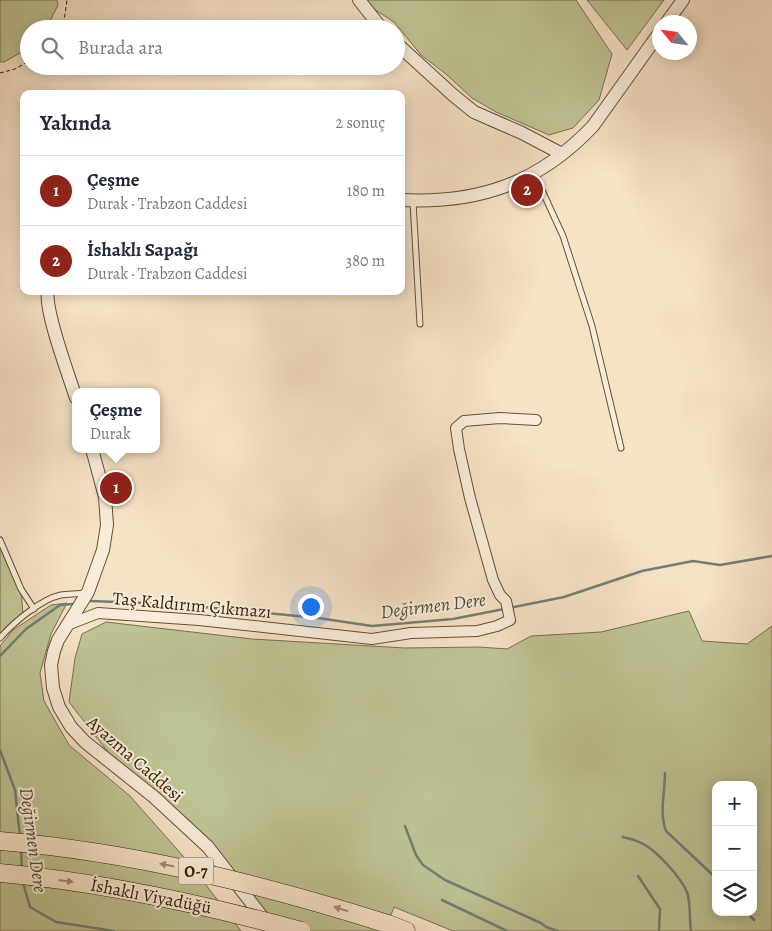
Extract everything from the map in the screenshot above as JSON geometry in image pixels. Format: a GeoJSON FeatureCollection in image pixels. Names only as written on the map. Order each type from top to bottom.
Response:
{"type":"FeatureCollection","features":[{"type":"Feature","properties":{"kind":"highway","name":"İshaklı Viyadüğü"},"geometry":{"type":"LineString","coordinates":[[0,840],[99,852],[246,882],[318,902],[406,931]]}},
{"type":"Feature","properties":{"kind":"highway","name":"İshaklı Viyadüğü"},"geometry":{"type":"LineString","coordinates":[[0,873],[94,885],[166,898],[238,914],[300,931]]}},
{"type":"Feature","properties":{"kind":"street"},"geometry":{"type":"LineString","coordinates":[[359,0],[375,20]]}},
{"type":"Feature","properties":{"kind":"street"},"geometry":{"type":"LineString","coordinates":[[671,15],[683,0]]}},
{"type":"Feature","properties":{"kind":"street"},"geometry":{"type":"LineString","coordinates":[[407,200],[456,199],[476,195],[497,190],[534,173],[562,154],[593,126],[652,43]]}},
{"type":"Feature","properties":{"kind":"street"},"geometry":{"type":"LineString","coordinates":[[405,50],[474,112],[522,133],[562,154]]}},
{"type":"Feature","properties":{"kind":"street"},"geometry":{"type":"LineString","coordinates":[[48,295],[52,318],[73,388]]}},
{"type":"Feature","properties":{"kind":"street","name":"Taş Kaldırım Çıkmazı"},"geometry":{"type":"LineString","coordinates":[[67,625],[98,614],[199,620],[372,639],[411,633],[477,630],[497,626],[510,620],[506,603],[493,580],[458,450],[456,428],[464,420],[500,418],[536,420]]}},
{"type":"Feature","properties":{"kind":"street","name":"Ayazma Caddesi"},"geometry":{"type":"LineString","coordinates":[[93,453],[105,497],[108,525],[103,550],[88,592],[58,640],[52,664],[53,688],[59,707],[71,727],[85,742],[154,797],[208,847],[272,931]]}},
{"type":"Feature","properties":{"kind":"lane"},"geometry":{"type":"LineString","coordinates":[[534,173],[563,236],[592,326],[621,448]]}},
{"type":"Feature","properties":{"kind":"lane"},"geometry":{"type":"LineString","coordinates":[[407,200],[420,324]]}},
{"type":"Feature","properties":{"kind":"lane"},"geometry":{"type":"LineString","coordinates":[[0,540],[20,589],[34,609]]}},
{"type":"Feature","properties":{"kind":"lane"},"geometry":{"type":"LineString","coordinates":[[0,638],[23,615],[59,595],[88,592]]}},
{"type":"Feature","properties":{"kind":"path"},"geometry":{"type":"LineString","coordinates":[[64,20],[67,0]]}},
{"type":"Feature","properties":{"kind":"path"},"geometry":{"type":"LineString","coordinates":[[0,73],[20,66]]}},
{"type":"Feature","properties":{"kind":"green space"},"geometry":{"type":"Polygon","coordinates":[[[0,0],[57,0],[58,5],[50,20],[20,20],[20,53],[4,62],[0,62],[0,0]]]}},
{"type":"Feature","properties":{"kind":"green space"},"geometry":{"type":"Polygon","coordinates":[[[360,0],[576,0],[612,54],[599,100],[573,128],[549,135],[496,112],[472,98],[446,74],[421,55],[405,35],[405,20],[391,20],[360,0]]]}},
{"type":"Feature","properties":{"kind":"green space"},"geometry":{"type":"Polygon","coordinates":[[[587,0],[664,0],[627,50],[587,0]]]}},
{"type":"Feature","properties":{"kind":"green space"},"geometry":{"type":"Polygon","coordinates":[[[0,540],[21,589],[23,615],[3,634],[0,632],[0,540]]]}},
{"type":"Feature","properties":{"kind":"green space"},"geometry":{"type":"Polygon","coordinates":[[[67,603],[51,634],[40,673],[44,701],[69,745],[130,796],[190,864],[241,931],[0,931],[0,646],[13,630],[51,605],[67,603]]]}},
{"type":"Feature","properties":{"kind":"green space"},"geometry":{"type":"Polygon","coordinates":[[[689,611],[702,641],[747,644],[772,626],[772,931],[453,931],[394,907],[385,931],[269,931],[188,832],[125,774],[69,702],[75,658],[82,634],[106,622],[252,639],[405,648],[479,647],[507,649],[531,636],[601,632],[689,611]]]}},
{"type":"Feature","properties":{"kind":"waterway","name":"Değirmen Dere"},"geometry":{"type":"LineString","coordinates":[[509,608],[564,597],[642,571],[693,561],[720,565],[772,556]]}},
{"type":"Feature","properties":{"kind":"waterway","name":"Değirmen Dere"},"geometry":{"type":"LineString","coordinates":[[90,601],[172,604],[318,618],[372,626],[453,619],[504,609]]}},
{"type":"Feature","properties":{"kind":"waterway","name":"Değirmen Dere"},"geometry":{"type":"LineString","coordinates":[[0,656],[26,629],[60,605],[73,604]]}},
{"type":"Feature","properties":{"kind":"waterway","name":"Değirmen Dere"},"geometry":{"type":"LineString","coordinates":[[0,750],[15,790],[20,837]]}},
{"type":"Feature","properties":{"kind":"waterway"},"geometry":{"type":"LineString","coordinates":[[665,773],[663,817],[666,831],[712,874]]}},
{"type":"Feature","properties":{"kind":"waterway"},"geometry":{"type":"LineString","coordinates":[[405,826],[416,855],[423,865],[445,880],[558,931]]}},
{"type":"Feature","properties":{"kind":"waterway"},"geometry":{"type":"LineString","coordinates":[[623,837],[633,839],[653,851],[670,867],[680,880],[688,896],[691,931]]}},
{"type":"Feature","properties":{"kind":"waterway","name":"Değirmen Dere"},"geometry":{"type":"LineString","coordinates":[[21,850],[22,870]]}},
{"type":"Feature","properties":{"kind":"waterway"},"geometry":{"type":"LineString","coordinates":[[638,876],[660,909],[659,931]]}},
{"type":"Feature","properties":{"kind":"waterway","name":"Değirmen Dere"},"geometry":{"type":"LineString","coordinates":[[23,883],[30,907],[56,922],[114,931]]}},
{"type":"Feature","properties":{"kind":"waterway"},"geometry":{"type":"LineString","coordinates":[[442,900],[507,931]]}},
{"type":"Feature","properties":{"kind":"waterway"},"geometry":{"type":"LineString","coordinates":[[750,916],[754,920]]}},
{"type":"Feature","properties":{"kind":"place","name":"İshaklı Sapağı"},"geometry":{"type":"Point","coordinates":[527,190]}},
{"type":"Feature","properties":{"kind":"place","name":"Çeşme"},"geometry":{"type":"Point","coordinates":[116,488]}}]}
